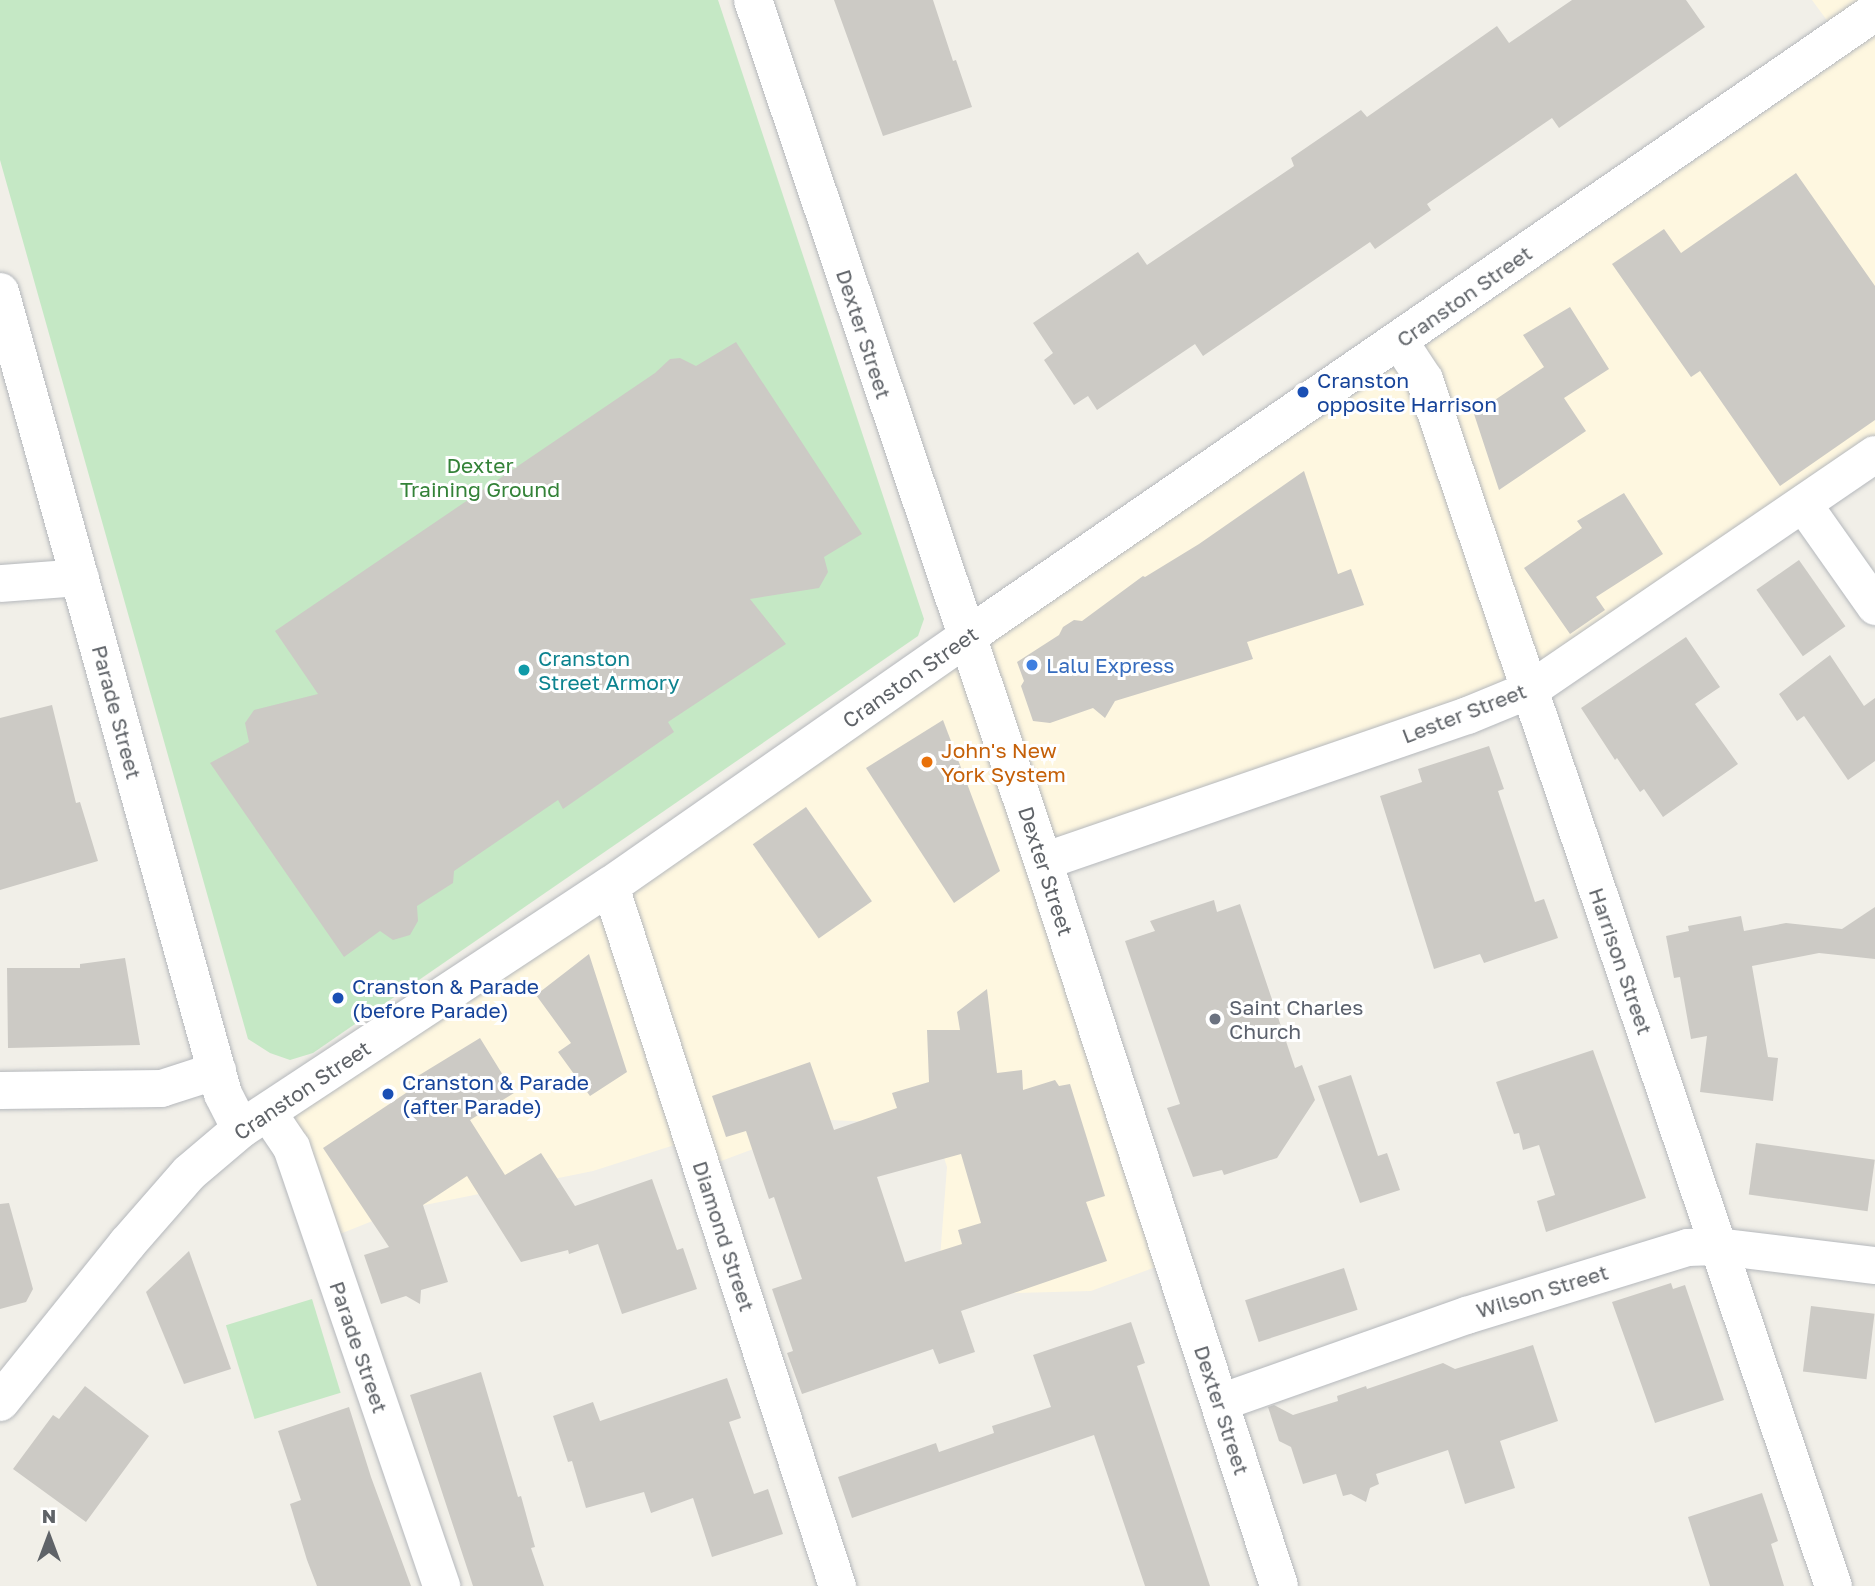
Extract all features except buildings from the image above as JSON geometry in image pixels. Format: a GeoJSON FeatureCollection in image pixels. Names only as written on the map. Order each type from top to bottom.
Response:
{"type":"FeatureCollection","features":[{"type":"Feature","properties":{"kind":"street","name":"Dexter Street"},"geometry":{"type":"LineString","coordinates":[[752,0],[1043,861],[1279,1586]]}},
{"type":"Feature","properties":{"kind":"street","name":"Cranston Street"},"geometry":{"type":"LineString","coordinates":[[0,1402],[14,1367],[189,1173],[254,1121],[610,886],[968,636],[1875,12]]}},
{"type":"Feature","properties":{"kind":"street","name":"Parade Street"},"geometry":{"type":"LineString","coordinates":[[0,292],[223,1094],[254,1121],[291,1147],[440,1586]]}},
{"type":"Feature","properties":{"kind":"street","name":"Harrison Street"},"geometry":{"type":"LineString","coordinates":[[1399,341],[1424,379],[1833,1586]]}},
{"type":"Feature","properties":{"kind":"street","name":"Lester Street"},"geometry":{"type":"LineString","coordinates":[[1043,861],[1467,715],[1530,689],[1875,454]]}},
{"type":"Feature","properties":{"kind":"street"},"geometry":{"type":"LineString","coordinates":[[1803,503],[1875,606]]}},
{"type":"Feature","properties":{"kind":"street"},"geometry":{"type":"LineString","coordinates":[[0,583],[80,578]]}},
{"type":"Feature","properties":{"kind":"street","name":"Diamond Street"},"geometry":{"type":"LineString","coordinates":[[610,886],[837,1586]]}},
{"type":"Feature","properties":{"kind":"street"},"geometry":{"type":"LineString","coordinates":[[0,1090],[161,1088],[217,1070]]}},
{"type":"Feature","properties":{"kind":"street","name":"Wilson Street"},"geometry":{"type":"LineString","coordinates":[[1220,1402],[1466,1315],[1687,1247],[1717,1246],[1875,1265]]}},
{"type":"Feature","properties":{"kind":"shaded area"},"geometry":{"type":"Polygon","coordinates":[[[1812,0],[1875,0],[1875,466],[1539,696],[1056,871],[1172,1261],[1091,1291],[983,1294],[940,1258],[947,1167],[939,1142],[911,1124],[831,1120],[705,1167],[687,1141],[593,1171],[400,1210],[330,1238],[291,1114],[1418,351],[1844,57],[1848,49],[1812,0]]]}},
{"type":"Feature","properties":{"kind":"green space","name":"Dexter Training Ground"},"geometry":{"type":"Polygon","coordinates":[[[0,0],[718,0],[924,619],[918,636],[313,1053],[290,1060],[270,1053],[248,1039],[0,160],[0,0]]]}},
{"type":"Feature","properties":{"kind":"green space"},"geometry":{"type":"Polygon","coordinates":[[[312,1299],[341,1393],[255,1419],[226,1325],[312,1299]]]}},
{"type":"Feature","properties":{"kind":"place","name":"Cranston opposite Harrison"},"geometry":{"type":"Point","coordinates":[1303,392]}},
{"type":"Feature","properties":{"kind":"place","name":"Lalu Express"},"geometry":{"type":"Point","coordinates":[1032,665]}},
{"type":"Feature","properties":{"kind":"place","name":"Cranston Street Armory"},"geometry":{"type":"Point","coordinates":[524,670]}},
{"type":"Feature","properties":{"kind":"place","name":"John's New York System"},"geometry":{"type":"Point","coordinates":[927,762]}},
{"type":"Feature","properties":{"kind":"place","name":"Cranston & Parade (before Parade)"},"geometry":{"type":"Point","coordinates":[338,998]}},
{"type":"Feature","properties":{"kind":"place","name":"Saint Charles Church"},"geometry":{"type":"Point","coordinates":[1215,1019]}},
{"type":"Feature","properties":{"kind":"place","name":"Cranston & Parade (after Parade)"},"geometry":{"type":"Point","coordinates":[388,1094]}}]}
